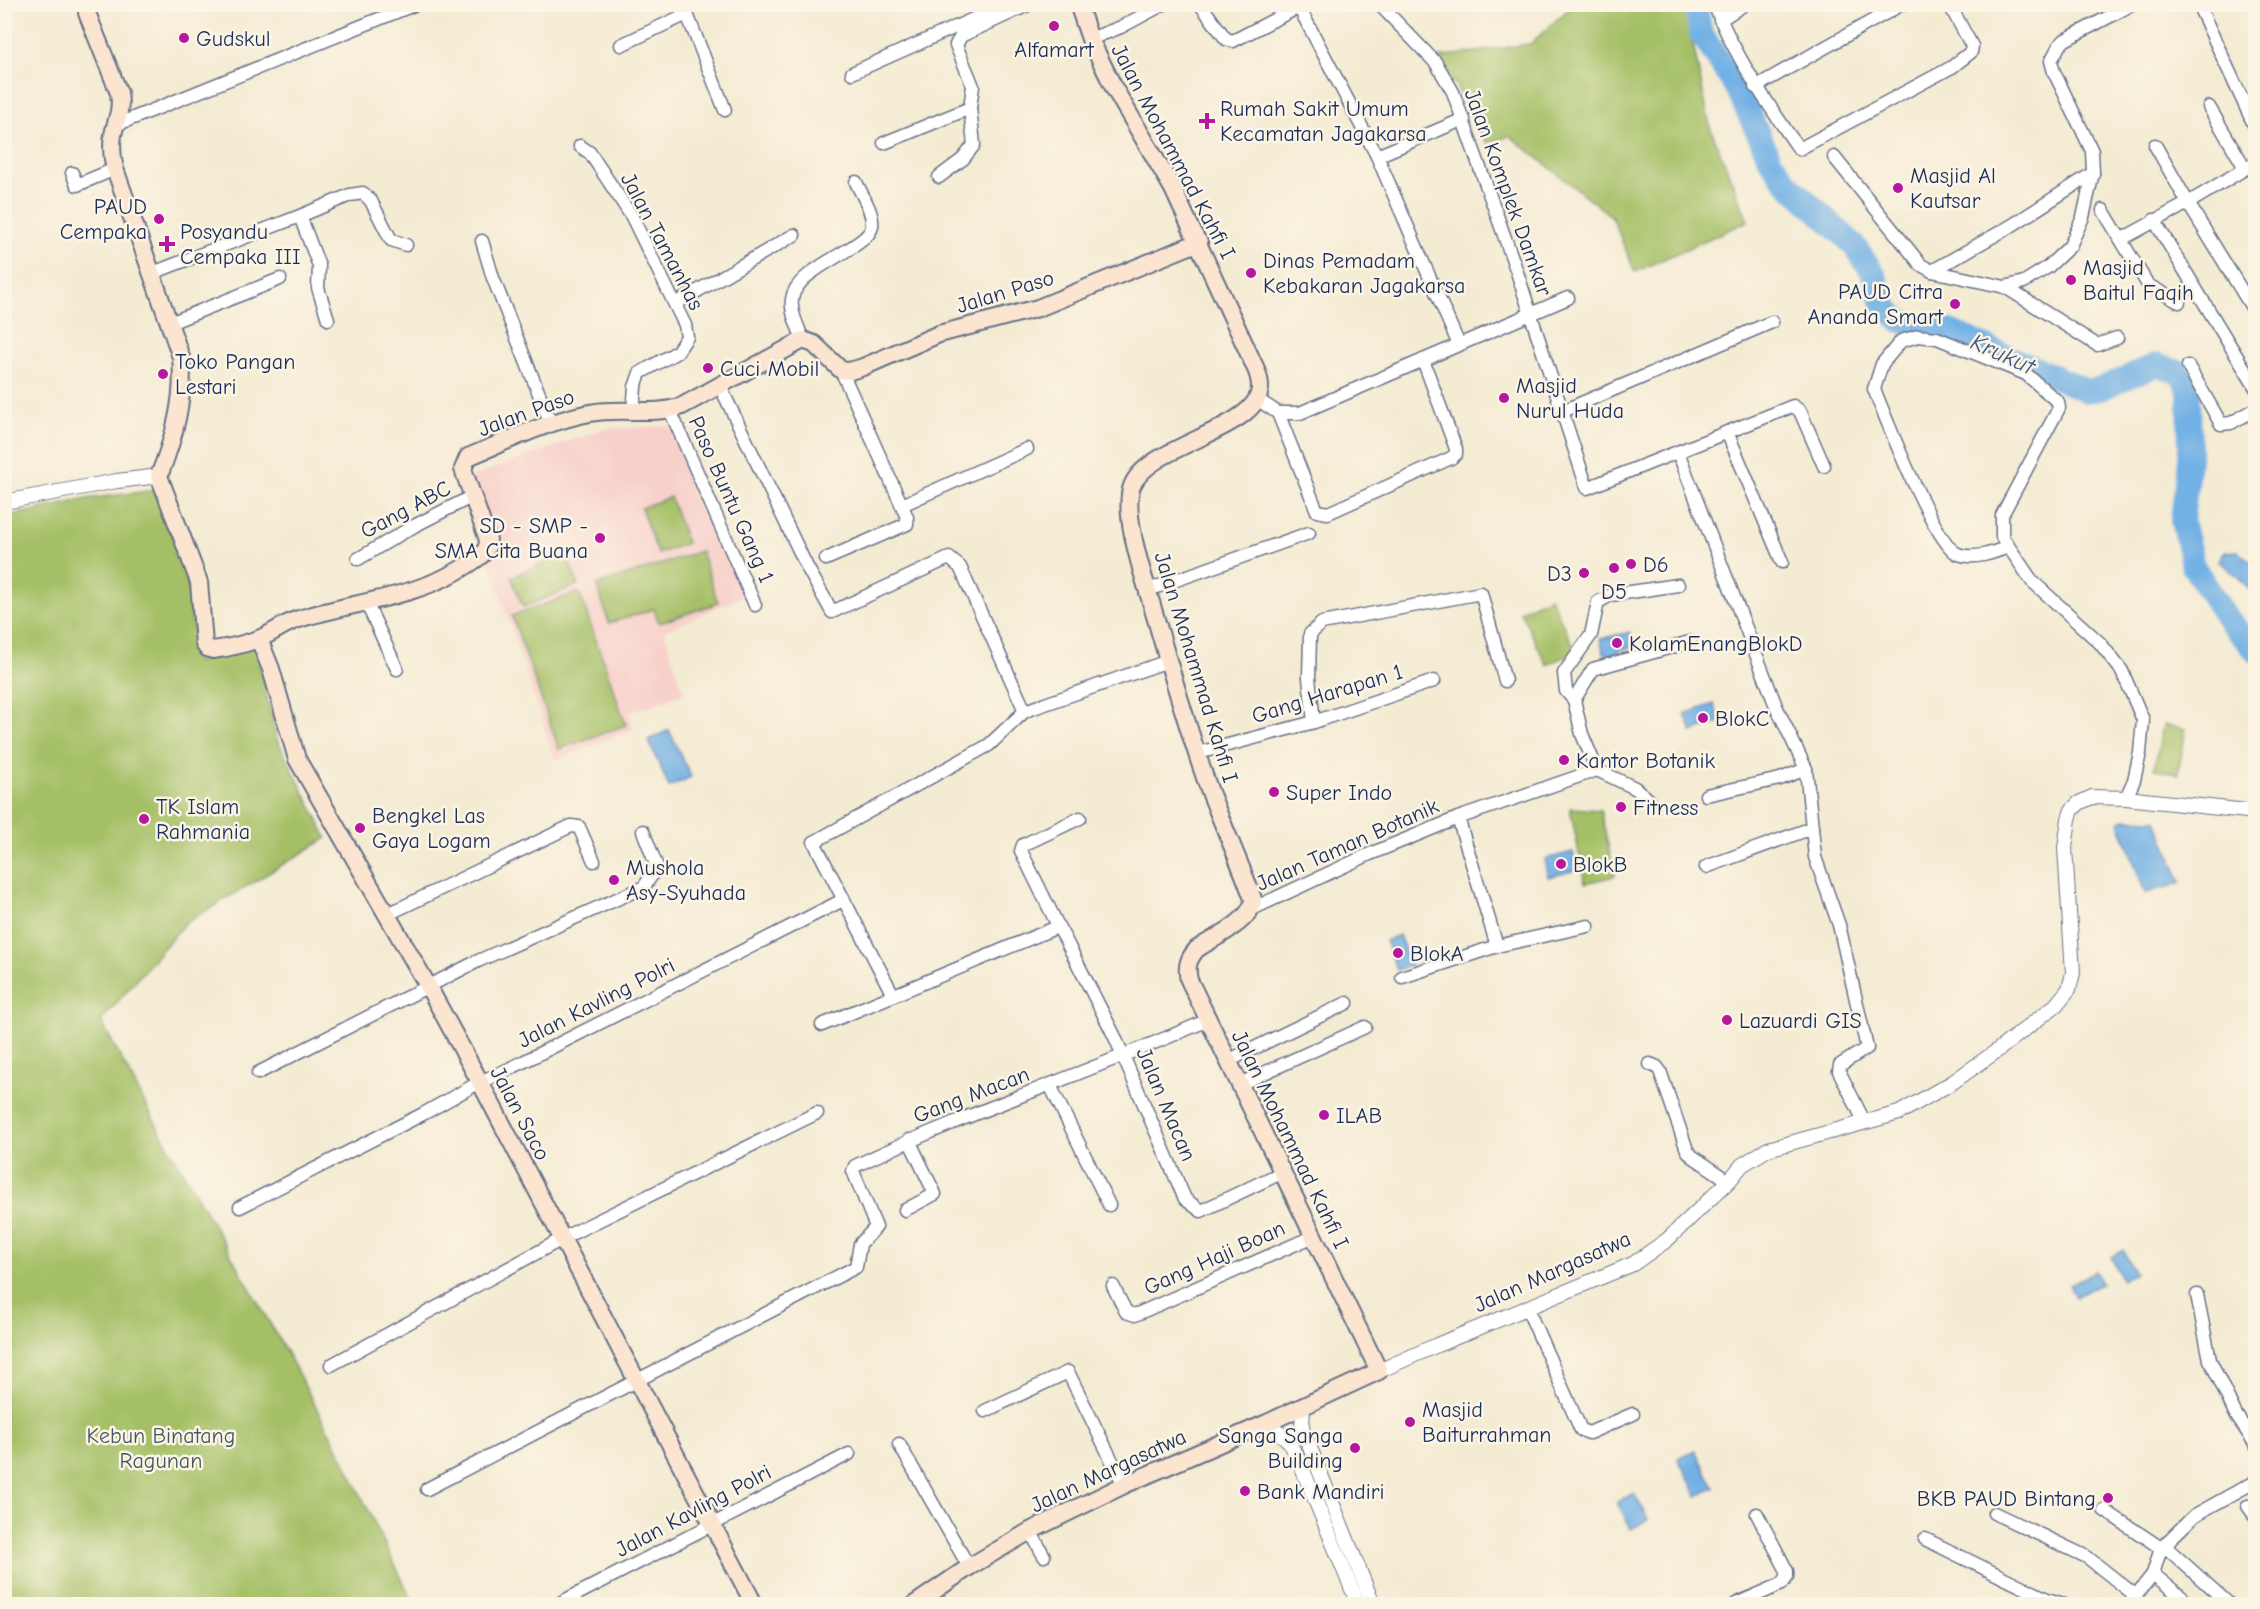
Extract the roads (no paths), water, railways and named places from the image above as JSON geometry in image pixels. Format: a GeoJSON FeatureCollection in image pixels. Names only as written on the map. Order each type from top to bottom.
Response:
{"type":"FeatureCollection","features":[{"type":"Feature","properties":{"kind":"main road"},"geometry":{"type":"LineString","coordinates":[[88,4],[87,13],[122,105],[116,125],[112,154],[115,169],[181,357],[183,377],[173,440],[159,476]]}},
{"type":"Feature","properties":{"kind":"main road","name":"Jalan Mohammad Kahfi I"},"geometry":{"type":"LineString","coordinates":[[1078,4],[1090,39],[1120,98],[1173,189],[1199,242],[1256,369],[1260,387],[1257,399],[1249,410],[1160,458],[1137,475],[1131,489],[1129,517],[1168,661],[1210,790],[1253,899],[1252,909],[1244,919],[1197,949],[1188,961],[1189,980],[1379,1371]]}},
{"type":"Feature","properties":{"kind":"main road","name":"Jalan Paso"},"geometry":{"type":"LineString","coordinates":[[841,370],[850,371],[863,367],[939,334],[1038,308],[1199,242]]}},
{"type":"Feature","properties":{"kind":"main road"},"geometry":{"type":"LineString","coordinates":[[803,340],[814,344],[841,370]]}},
{"type":"Feature","properties":{"kind":"main road","name":"Jalan Paso"},"geometry":{"type":"LineString","coordinates":[[159,476],[199,582],[204,644],[213,650],[259,639],[299,619],[367,604],[428,587],[454,574],[483,555],[487,551],[488,540],[463,469],[468,457],[551,424],[592,412],[670,410],[720,386],[803,340]]}},
{"type":"Feature","properties":{"kind":"main road","name":"Jalan Saco"},"geometry":{"type":"LineString","coordinates":[[259,639],[272,669],[297,759],[428,986],[480,1082],[754,1605]]}},
{"type":"Feature","properties":{"kind":"main road","name":"Jalan Margasatwa"},"geometry":{"type":"LineString","coordinates":[[915,1605],[969,1567],[1030,1531],[1124,1485],[1303,1407],[1379,1371]]}},
{"type":"Feature","properties":{"kind":"street"},"geometry":{"type":"LineString","coordinates":[[116,125],[416,4]]}},
{"type":"Feature","properties":{"kind":"street"},"geometry":{"type":"LineString","coordinates":[[852,73],[1007,4]]}},
{"type":"Feature","properties":{"kind":"street"},"geometry":{"type":"LineString","coordinates":[[939,177],[963,159],[974,145],[970,108],[973,86],[956,45],[961,36],[1030,4]]}},
{"type":"Feature","properties":{"kind":"street"},"geometry":{"type":"LineString","coordinates":[[1090,39],[1121,27],[1164,4]]}},
{"type":"Feature","properties":{"kind":"street"},"geometry":{"type":"LineString","coordinates":[[1200,4],[1226,39],[1233,41],[1295,9],[1301,12],[1377,156],[1459,345]]}},
{"type":"Feature","properties":{"kind":"street","name":"Jalan Komplek Damkar"},"geometry":{"type":"LineString","coordinates":[[1379,4],[1436,63],[1453,92],[1563,411],[1587,488],[1787,408],[1798,407],[1824,466]]}},
{"type":"Feature","properties":{"kind":"street"},"geometry":{"type":"LineString","coordinates":[[1714,4],[1755,87],[1799,150],[1952,67],[1971,52],[1972,46],[1949,4]]}},
{"type":"Feature","properties":{"kind":"street"},"geometry":{"type":"LineString","coordinates":[[1720,20],[1745,4]]}},
{"type":"Feature","properties":{"kind":"street"},"geometry":{"type":"LineString","coordinates":[[1755,87],[1902,4]]}},
{"type":"Feature","properties":{"kind":"street"},"geometry":{"type":"LineString","coordinates":[[2005,287],[2024,282],[2048,267],[2070,246],[2083,217],[2093,173],[2092,151],[2054,72],[2051,61],[2065,40],[2133,4]]}},
{"type":"Feature","properties":{"kind":"street"},"geometry":{"type":"LineString","coordinates":[[2198,4],[2256,129]]}},
{"type":"Feature","properties":{"kind":"street"},"geometry":{"type":"LineString","coordinates":[[621,45],[685,9],[725,110]]}},
{"type":"Feature","properties":{"kind":"street"},"geometry":{"type":"LineString","coordinates":[[2122,239],[2188,203],[2250,165],[2209,107]]}},
{"type":"Feature","properties":{"kind":"street"},"geometry":{"type":"LineString","coordinates":[[884,143],[970,108]]}},
{"type":"Feature","properties":{"kind":"street"},"geometry":{"type":"LineString","coordinates":[[1377,156],[1464,119]]}},
{"type":"Feature","properties":{"kind":"street"},"geometry":{"type":"LineString","coordinates":[[2155,145],[2256,314]]}},
{"type":"Feature","properties":{"kind":"street","name":"Jalan Tamanhas"},"geometry":{"type":"LineString","coordinates":[[580,146],[590,153],[632,217],[686,325],[687,337],[676,352],[640,373],[635,387],[633,411]]}},
{"type":"Feature","properties":{"kind":"street"},"geometry":{"type":"LineString","coordinates":[[1834,157],[1921,265],[1932,271],[2005,287],[2097,345],[2117,338]]}},
{"type":"Feature","properties":{"kind":"street"},"geometry":{"type":"LineString","coordinates":[[72,173],[77,185],[115,169]]}},
{"type":"Feature","properties":{"kind":"street"},"geometry":{"type":"LineString","coordinates":[[1932,271],[2011,226],[2093,173]]}},
{"type":"Feature","properties":{"kind":"street"},"geometry":{"type":"LineString","coordinates":[[803,340],[793,310],[792,299],[797,286],[818,268],[868,236],[872,227],[871,217],[856,182]]}},
{"type":"Feature","properties":{"kind":"street"},"geometry":{"type":"LineString","coordinates":[[150,273],[350,195],[363,193],[371,201],[391,240],[406,245]]}},
{"type":"Feature","properties":{"kind":"street"},"geometry":{"type":"LineString","coordinates":[[2103,210],[2148,285],[2179,302]]}},
{"type":"Feature","properties":{"kind":"street"},"geometry":{"type":"LineString","coordinates":[[300,216],[319,266],[318,288],[328,320]]}},
{"type":"Feature","properties":{"kind":"street"},"geometry":{"type":"LineString","coordinates":[[2154,220],[2256,388]]}},
{"type":"Feature","properties":{"kind":"street"},"geometry":{"type":"LineString","coordinates":[[675,304],[794,236]]}},
{"type":"Feature","properties":{"kind":"street"},"geometry":{"type":"LineString","coordinates":[[482,241],[493,278],[551,424]]}},
{"type":"Feature","properties":{"kind":"street"},"geometry":{"type":"LineString","coordinates":[[170,323],[279,279]]}},
{"type":"Feature","properties":{"kind":"street"},"geometry":{"type":"LineString","coordinates":[[1530,314],[1568,298]]}},
{"type":"Feature","properties":{"kind":"street","name":"Jalan Komplek Damkar"},"geometry":{"type":"LineString","coordinates":[[1278,413],[1300,413],[1530,314]]}},
{"type":"Feature","properties":{"kind":"street"},"geometry":{"type":"LineString","coordinates":[[1563,411],[1772,322]]}},
{"type":"Feature","properties":{"kind":"street"},"geometry":{"type":"LineString","coordinates":[[2008,547],[1984,556],[1958,555],[1948,548],[1933,525],[1874,389],[1882,364],[1901,341],[1918,336],[1937,338],[2026,374],[2058,402],[2059,408],[2002,515],[2002,537],[2032,581],[2100,643],[2122,671],[2143,720],[2140,753],[2126,798]]}},
{"type":"Feature","properties":{"kind":"street"},"geometry":{"type":"LineString","coordinates":[[1257,399],[1278,413],[1317,511],[1328,513],[1456,454],[1423,360]]}},
{"type":"Feature","properties":{"kind":"street"},"geometry":{"type":"LineString","coordinates":[[2188,366],[2221,424],[2231,423],[2256,410]]}},
{"type":"Feature","properties":{"kind":"street"},"geometry":{"type":"LineString","coordinates":[[826,559],[907,524],[902,505],[841,370]]}},
{"type":"Feature","properties":{"kind":"street"},"geometry":{"type":"LineString","coordinates":[[720,386],[807,567],[832,612],[949,558],[960,567],[1025,711]]}},
{"type":"Feature","properties":{"kind":"street","name":"Paso Buntu Gang 1"},"geometry":{"type":"LineString","coordinates":[[670,410],[755,605]]}},
{"type":"Feature","properties":{"kind":"street"},"geometry":{"type":"LineString","coordinates":[[1727,432],[1782,562]]}},
{"type":"Feature","properties":{"kind":"street"},"geometry":{"type":"LineString","coordinates":[[902,505],[1027,449]]}},
{"type":"Feature","properties":{"kind":"street"},"geometry":{"type":"LineString","coordinates":[[1678,452],[1745,630],[1776,706],[1806,769],[1815,857],[1839,925],[1867,1048],[1840,1065],[1839,1071],[1865,1123]]}},
{"type":"Feature","properties":{"kind":"street"},"geometry":{"type":"LineString","coordinates":[[5,503],[117,481],[159,476]]}},
{"type":"Feature","properties":{"kind":"street","name":"Gang ABC"},"geometry":{"type":"LineString","coordinates":[[358,559],[472,496]]}},
{"type":"Feature","properties":{"kind":"street"},"geometry":{"type":"LineString","coordinates":[[1148,590],[1309,533]]}},
{"type":"Feature","properties":{"kind":"street"},"geometry":{"type":"LineString","coordinates":[[1648,798],[1635,788],[1597,770],[1582,734],[1574,700],[1566,691],[1564,673],[1591,635],[1598,602],[1611,595],[1678,585]]}},
{"type":"Feature","properties":{"kind":"street"},"geometry":{"type":"LineString","coordinates":[[1314,722],[1309,678],[1310,633],[1322,622],[1481,593],[1505,681]]}},
{"type":"Feature","properties":{"kind":"street"},"geometry":{"type":"LineString","coordinates":[[367,604],[397,669]]}},
{"type":"Feature","properties":{"kind":"street"},"geometry":{"type":"LineString","coordinates":[[1574,700],[1593,669],[1690,642]]}},
{"type":"Feature","properties":{"kind":"street"},"geometry":{"type":"LineString","coordinates":[[892,995],[814,842],[989,745],[1025,711],[1168,661]]}},
{"type":"Feature","properties":{"kind":"street","name":"Gang Harapan 1"},"geometry":{"type":"LineString","coordinates":[[1198,753],[1314,722],[1434,681]]}},
{"type":"Feature","properties":{"kind":"street"},"geometry":{"type":"LineString","coordinates":[[1706,795],[1780,779],[1806,769]]}},
{"type":"Feature","properties":{"kind":"street","name":"Jalan Taman Botanik"},"geometry":{"type":"LineString","coordinates":[[1252,909],[1370,854],[1458,818],[1597,770]]}},
{"type":"Feature","properties":{"kind":"street","name":"Jalan Margasatwa"},"geometry":{"type":"LineString","coordinates":[[1379,1371],[1633,1264],[1667,1240],[1730,1181],[1742,1165],[1768,1149],[1899,1113],[1953,1082],[2056,1005],[2069,989],[2073,974],[2065,848],[2069,819],[2072,810],[2079,803],[2092,798],[2126,798],[2256,812]]}},
{"type":"Feature","properties":{"kind":"street","name":"Jalan Macan"},"geometry":{"type":"LineString","coordinates":[[1080,818],[1023,845],[1021,851],[1123,1055],[1185,1199],[1201,1211],[1281,1173]]}},
{"type":"Feature","properties":{"kind":"street","name":"Jalan Taman Botanik"},"geometry":{"type":"LineString","coordinates":[[1458,818],[1497,946]]}},
{"type":"Feature","properties":{"kind":"street"},"geometry":{"type":"LineString","coordinates":[[386,915],[572,826],[579,827],[594,861]]}},
{"type":"Feature","properties":{"kind":"street"},"geometry":{"type":"LineString","coordinates":[[1706,867],[1812,828]]}},
{"type":"Feature","properties":{"kind":"street"},"geometry":{"type":"LineString","coordinates":[[258,1073],[478,961],[644,887],[657,867],[644,831]]}},
{"type":"Feature","properties":{"kind":"street","name":"Jalan Kavling Polri"},"geometry":{"type":"LineString","coordinates":[[240,1207],[423,1114],[480,1082],[843,900]]}},
{"type":"Feature","properties":{"kind":"street"},"geometry":{"type":"LineString","coordinates":[[1402,977],[1497,946],[1588,926]]}},
{"type":"Feature","properties":{"kind":"street"},"geometry":{"type":"LineString","coordinates":[[822,1025],[1050,928],[1060,930]]}},
{"type":"Feature","properties":{"kind":"street"},"geometry":{"type":"LineString","coordinates":[[1228,1061],[1347,1003]]}},
{"type":"Feature","properties":{"kind":"street","name":"Gang Macan"},"geometry":{"type":"LineString","coordinates":[[637,1380],[856,1267],[860,1244],[876,1227],[853,1171],[855,1166],[909,1140],[1208,1020]]}},
{"type":"Feature","properties":{"kind":"street"},"geometry":{"type":"LineString","coordinates":[[1240,1084],[1365,1027]]}},
{"type":"Feature","properties":{"kind":"street"},"geometry":{"type":"LineString","coordinates":[[1650,1064],[1658,1066],[1692,1156],[1730,1181]]}},
{"type":"Feature","properties":{"kind":"street"},"geometry":{"type":"LineString","coordinates":[[1050,1085],[1109,1205]]}},
{"type":"Feature","properties":{"kind":"street"},"geometry":{"type":"LineString","coordinates":[[331,1365],[562,1239],[817,1113]]}},
{"type":"Feature","properties":{"kind":"street"},"geometry":{"type":"LineString","coordinates":[[905,1210],[935,1194],[909,1140]]}},
{"type":"Feature","properties":{"kind":"street","name":"Gang Haji Boan"},"geometry":{"type":"LineString","coordinates":[[1113,1286],[1126,1312],[1135,1315],[1314,1236]]}},
{"type":"Feature","properties":{"kind":"street"},"geometry":{"type":"LineString","coordinates":[[2197,1295],[2210,1360],[2236,1415],[2256,1445]]}},
{"type":"Feature","properties":{"kind":"street"},"geometry":{"type":"LineString","coordinates":[[1527,1308],[1581,1430],[1589,1433],[1633,1414]]}},
{"type":"Feature","properties":{"kind":"street"},"geometry":{"type":"LineString","coordinates":[[985,1411],[1068,1372],[1124,1485]]}},
{"type":"Feature","properties":{"kind":"street"},"geometry":{"type":"LineString","coordinates":[[427,1489],[637,1380]]}},
{"type":"Feature","properties":{"kind":"street"},"geometry":{"type":"LineString","coordinates":[[1303,1407],[1302,1428],[1373,1605]]}},
{"type":"Feature","properties":{"kind":"street"},"geometry":{"type":"LineString","coordinates":[[1267,1423],[1288,1440],[1302,1468],[1358,1605]]}},
{"type":"Feature","properties":{"kind":"street"},"geometry":{"type":"LineString","coordinates":[[899,1444],[969,1567]]}},
{"type":"Feature","properties":{"kind":"street","name":"Jalan Kavling Polri"},"geometry":{"type":"LineString","coordinates":[[558,1605],[849,1454]]}},
{"type":"Feature","properties":{"kind":"street"},"geometry":{"type":"LineString","coordinates":[[1994,1514],[2087,1557],[2132,1600],[2153,1574],[2164,1546],[2195,1515],[2256,1481]]}},
{"type":"Feature","properties":{"kind":"street"},"geometry":{"type":"LineString","coordinates":[[2248,1506],[2256,1517]]}},
{"type":"Feature","properties":{"kind":"street"},"geometry":{"type":"LineString","coordinates":[[2104,1510],[2142,1537],[2164,1546],[2229,1605]]}},
{"type":"Feature","properties":{"kind":"street"},"geometry":{"type":"LineString","coordinates":[[1736,1605],[1782,1584],[1787,1577],[1787,1571],[1757,1514]]}},
{"type":"Feature","properties":{"kind":"street"},"geometry":{"type":"LineString","coordinates":[[1030,1531],[1044,1556]]}},
{"type":"Feature","properties":{"kind":"street"},"geometry":{"type":"LineString","coordinates":[[1925,1539],[2063,1605]]}},
{"type":"Feature","properties":{"kind":"street"},"geometry":{"type":"LineString","coordinates":[[2153,1574],[2190,1605]]}},
{"type":"Feature","properties":{"kind":"water"},"geometry":{"type":"Polygon","coordinates":[[[2238,551],[2252,563],[2255,562],[2255,596],[2219,561],[2224,552],[2238,551]]]}},
{"type":"Feature","properties":{"kind":"water","name":"KolamEnangBlokD"},"geometry":{"type":"Polygon","coordinates":[[[1630,632],[1633,646],[1618,651],[1612,656],[1604,653],[1600,639],[1630,632]]]}},
{"type":"Feature","properties":{"kind":"water","name":"BlokC"},"geometry":{"type":"Polygon","coordinates":[[[1714,704],[1720,722],[1692,732],[1685,714],[1714,704]]]}},
{"type":"Feature","properties":{"kind":"water"},"geometry":{"type":"Polygon","coordinates":[[[669,730],[691,777],[669,787],[648,740],[669,730]]]}},
{"type":"Feature","properties":{"kind":"water"},"geometry":{"type":"Polygon","coordinates":[[[2125,819],[2156,820],[2181,883],[2145,893],[2119,822],[2125,819]]]}},
{"type":"Feature","properties":{"kind":"water","name":"BlokB"},"geometry":{"type":"Polygon","coordinates":[[[1573,852],[1577,870],[1548,877],[1545,859],[1573,852]]]}},
{"type":"Feature","properties":{"kind":"water","name":"BlokA"},"geometry":{"type":"Polygon","coordinates":[[[1399,935],[1411,965],[1397,970],[1385,941],[1399,935]]]}},
{"type":"Feature","properties":{"kind":"water"},"geometry":{"type":"Polygon","coordinates":[[[2123,1250],[2135,1273],[2122,1280],[2111,1257],[2123,1250]]]}},
{"type":"Feature","properties":{"kind":"water"},"geometry":{"type":"Polygon","coordinates":[[[2095,1271],[2101,1284],[2075,1297],[2069,1285],[2095,1271]]]}},
{"type":"Feature","properties":{"kind":"water"},"geometry":{"type":"Polygon","coordinates":[[[1695,1450],[1714,1488],[1697,1496],[1678,1458],[1695,1450]]]}},
{"type":"Feature","properties":{"kind":"water"},"geometry":{"type":"Polygon","coordinates":[[[1634,1493],[1648,1520],[1631,1529],[1617,1502],[1634,1493]]]}},
{"type":"Feature","properties":{"kind":"waterway","name":"Krukut"},"geometry":{"type":"LineString","coordinates":[[1695,4],[1701,33],[1737,89],[1771,161],[1788,184],[1853,244],[1875,276],[1883,304],[1899,320],[1921,329],[1950,331],[2087,391],[2100,389],[2156,365],[2179,372],[2189,390],[2190,450],[2182,521],[2193,566],[2226,617],[2256,651]]}},
{"type":"Feature","properties":{"kind":"place","name":"Alfamart"},"geometry":{"type":"Point","coordinates":[1054,26]}},
{"type":"Feature","properties":{"kind":"place","name":"Gudskul"},"geometry":{"type":"Point","coordinates":[184,38]}},
{"type":"Feature","properties":{"kind":"place","name":"Rumah Sakit Umum Kecamatan Jagakarsa"},"geometry":{"type":"Point","coordinates":[1207,121]}},
{"type":"Feature","properties":{"kind":"place","name":"Masjid Al Kautsar"},"geometry":{"type":"Point","coordinates":[1898,188]}},
{"type":"Feature","properties":{"kind":"place","name":"PAUD Cempaka"},"geometry":{"type":"Point","coordinates":[159,219]}},
{"type":"Feature","properties":{"kind":"place","name":"Posyandu Cempaka III"},"geometry":{"type":"Point","coordinates":[167,244]}},
{"type":"Feature","properties":{"kind":"place","name":"Dinas Pemadam Kebakaran Jagakarsa"},"geometry":{"type":"Point","coordinates":[1251,273]}},
{"type":"Feature","properties":{"kind":"place","name":"Masjid Baitul Faqih"},"geometry":{"type":"Point","coordinates":[2071,280]}},
{"type":"Feature","properties":{"kind":"place","name":"PAUD Citra Ananda Smart"},"geometry":{"type":"Point","coordinates":[1955,304]}},
{"type":"Feature","properties":{"kind":"place","name":"Cuci Mobil"},"geometry":{"type":"Point","coordinates":[708,368]}},
{"type":"Feature","properties":{"kind":"place","name":"Toko Pangan Lestari"},"geometry":{"type":"Point","coordinates":[163,374]}},
{"type":"Feature","properties":{"kind":"place","name":"Masjid Nurul Huda"},"geometry":{"type":"Point","coordinates":[1504,398]}},
{"type":"Feature","properties":{"kind":"place","name":"SD - SMP - SMA Cita Buana"},"geometry":{"type":"Point","coordinates":[600,538]}},
{"type":"Feature","properties":{"kind":"place","name":"D6"},"geometry":{"type":"Point","coordinates":[1631,564]}},
{"type":"Feature","properties":{"kind":"place","name":"D5"},"geometry":{"type":"Point","coordinates":[1614,568]}},
{"type":"Feature","properties":{"kind":"place","name":"D3"},"geometry":{"type":"Point","coordinates":[1584,573]}},
{"type":"Feature","properties":{"kind":"place","name":"KolamEnangBlokD"},"geometry":{"type":"Point","coordinates":[1617,643]}},
{"type":"Feature","properties":{"kind":"place","name":"BlokC"},"geometry":{"type":"Point","coordinates":[1703,718]}},
{"type":"Feature","properties":{"kind":"place","name":"Kantor Botanik"},"geometry":{"type":"Point","coordinates":[1564,760]}},
{"type":"Feature","properties":{"kind":"place","name":"Super Indo"},"geometry":{"type":"Point","coordinates":[1274,792]}},
{"type":"Feature","properties":{"kind":"place","name":"Fitness"},"geometry":{"type":"Point","coordinates":[1621,807]}},
{"type":"Feature","properties":{"kind":"place","name":"TK Islam Rahmania"},"geometry":{"type":"Point","coordinates":[144,819]}},
{"type":"Feature","properties":{"kind":"place","name":"Bengkel Las Gaya Logam"},"geometry":{"type":"Point","coordinates":[360,828]}},
{"type":"Feature","properties":{"kind":"place","name":"BlokB"},"geometry":{"type":"Point","coordinates":[1561,864]}},
{"type":"Feature","properties":{"kind":"place","name":"Mushola Asy-Syuhada"},"geometry":{"type":"Point","coordinates":[614,880]}},
{"type":"Feature","properties":{"kind":"place","name":"BlokA"},"geometry":{"type":"Point","coordinates":[1398,953]}},
{"type":"Feature","properties":{"kind":"place","name":"Lazuardi GIS"},"geometry":{"type":"Point","coordinates":[1727,1020]}},
{"type":"Feature","properties":{"kind":"place","name":"ILAB"},"geometry":{"type":"Point","coordinates":[1324,1115]}},
{"type":"Feature","properties":{"kind":"place","name":"Masjid Baiturrahman"},"geometry":{"type":"Point","coordinates":[1410,1422]}},
{"type":"Feature","properties":{"kind":"place","name":"Sanga Sanga Building"},"geometry":{"type":"Point","coordinates":[1355,1448]}},
{"type":"Feature","properties":{"kind":"place","name":"Bank Mandiri"},"geometry":{"type":"Point","coordinates":[1245,1491]}},
{"type":"Feature","properties":{"kind":"place","name":"BKB PAUD Bintang"},"geometry":{"type":"Point","coordinates":[2108,1498]}},
{"type":"Feature","properties":{"kind":"park label","name":"Kebun Binatang Ragunan"},"geometry":{"type":"Point","coordinates":[161,1448]}}]}
